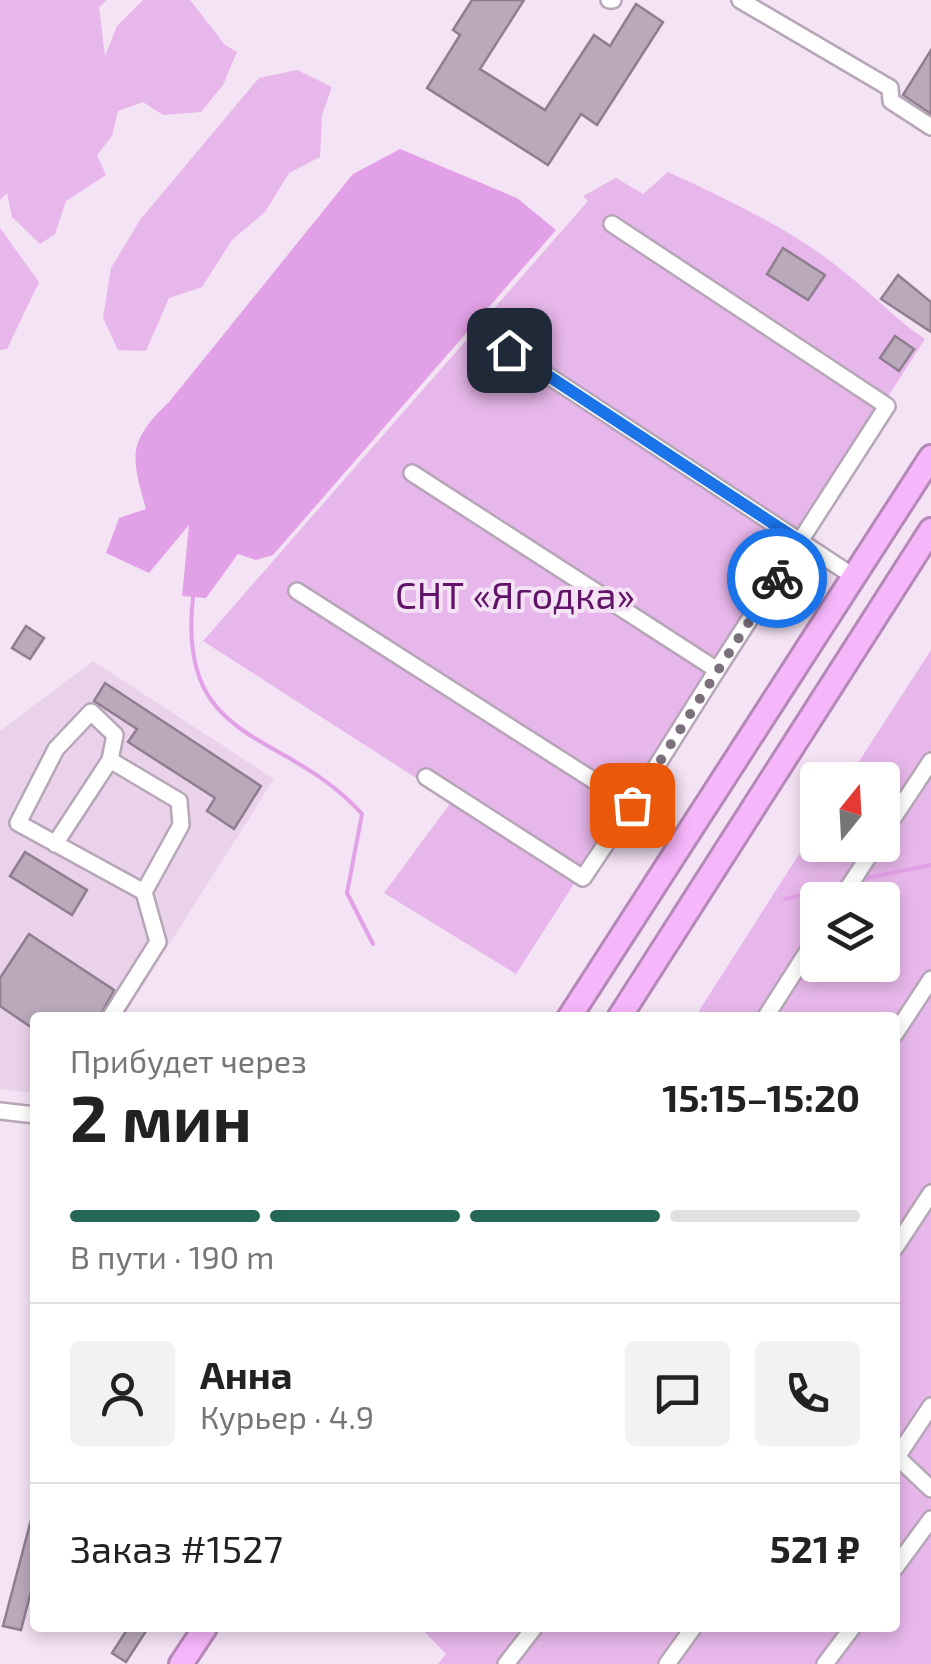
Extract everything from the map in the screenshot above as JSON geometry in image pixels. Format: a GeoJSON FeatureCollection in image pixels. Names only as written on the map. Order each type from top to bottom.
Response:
{"type":"FeatureCollection","features":[{"type":"Feature","properties":{"kind":"highway"},"geometry":{"type":"LineString","coordinates":[[573,1012],[931,457]]}},
{"type":"Feature","properties":{"kind":"highway"},"geometry":{"type":"LineString","coordinates":[[623,1012],[931,530]]}},
{"type":"Feature","properties":{"kind":"highway"},"geometry":{"type":"LineString","coordinates":[[181,1664],[203,1632]]}},
{"type":"Feature","properties":{"kind":"street"},"geometry":{"type":"LineString","coordinates":[[740,0],[890,88],[891,101],[931,127]]}},
{"type":"Feature","properties":{"kind":"street"},"geometry":{"type":"LineString","coordinates":[[426,777],[583,878],[887,406],[612,224]]}},
{"type":"Feature","properties":{"kind":"street"},"geometry":{"type":"LineString","coordinates":[[509,350],[852,576]]}},
{"type":"Feature","properties":{"kind":"street"},"geometry":{"type":"LineString","coordinates":[[412,473],[718,670]]}},
{"type":"Feature","properties":{"kind":"street"},"geometry":{"type":"LineString","coordinates":[[298,591],[632,805]]}},
{"type":"Feature","properties":{"kind":"street"},"geometry":{"type":"LineString","coordinates":[[55,844],[110,760],[116,734],[90,712],[56,749],[18,823],[55,844],[144,892]]}},
{"type":"Feature","properties":{"kind":"street"},"geometry":{"type":"LineString","coordinates":[[110,760],[179,801],[181,826],[144,892],[158,942],[114,1012]]}},
{"type":"Feature","properties":{"kind":"street"},"geometry":{"type":"LineString","coordinates":[[900,808],[931,761]]}},
{"type":"Feature","properties":{"kind":"street"},"geometry":{"type":"LineString","coordinates":[[768,1012],[800,963]]}},
{"type":"Feature","properties":{"kind":"street"},"geometry":{"type":"LineString","coordinates":[[900,1026],[931,979]]}},
{"type":"Feature","properties":{"kind":"street"},"geometry":{"type":"LineString","coordinates":[[0,1111],[30,1115]]}},
{"type":"Feature","properties":{"kind":"street"},"geometry":{"type":"LineString","coordinates":[[900,1240],[931,1192]]}},
{"type":"Feature","properties":{"kind":"street"},"geometry":{"type":"LineString","coordinates":[[900,1450],[931,1406]]}},
{"type":"Feature","properties":{"kind":"street"},"geometry":{"type":"LineString","coordinates":[[900,1460],[931,1489]]}},
{"type":"Feature","properties":{"kind":"street"},"geometry":{"type":"LineString","coordinates":[[900,1561],[931,1519]]}},
{"type":"Feature","properties":{"kind":"street"},"geometry":{"type":"LineString","coordinates":[[506,1664],[531,1632]]}},
{"type":"Feature","properties":{"kind":"street"},"geometry":{"type":"LineString","coordinates":[[667,1664],[689,1632]]}},
{"type":"Feature","properties":{"kind":"street"},"geometry":{"type":"LineString","coordinates":[[825,1664],[849,1632]]}},
{"type":"Feature","properties":{"kind":"shaded area"},"geometry":{"type":"Polygon","coordinates":[[[400,149],[517,198],[556,230],[273,555],[256,560],[238,554],[206,598],[182,596],[189,525],[149,573],[106,553],[119,518],[146,509],[137,476],[136,451],[146,428],[353,174],[400,149]]]}},
{"type":"Feature","properties":{"kind":"shaded area"},"geometry":{"type":"Polygon","coordinates":[[[93,661],[274,779],[126,1012],[30,1012],[30,1092],[0,1089],[0,731],[93,661]]]}},
{"type":"Feature","properties":{"kind":"green space"},"geometry":{"type":"Polygon","coordinates":[[[0,0],[107,0],[99,7],[105,56],[117,26],[143,0],[190,0],[225,45],[237,52],[223,85],[201,112],[163,115],[143,102],[118,111],[112,136],[97,155],[106,175],[66,201],[55,234],[40,244],[12,217],[7,193],[0,200],[0,0]]]}},
{"type":"Feature","properties":{"kind":"green space"},"geometry":{"type":"Polygon","coordinates":[[[297,70],[332,87],[322,115],[320,157],[289,173],[265,212],[232,240],[202,287],[169,298],[146,351],[118,350],[103,318],[111,268],[140,220],[259,78],[297,70]]]}},
{"type":"Feature","properties":{"kind":"green space","name":"СНТ «Ягодка»"},"geometry":{"type":"Polygon","coordinates":[[[668,172],[738,205],[806,244],[925,339],[516,974],[384,893],[452,801],[203,641],[588,201],[583,196],[616,178],[643,194],[668,172]]]}},
{"type":"Feature","properties":{"kind":"green space"},"geometry":{"type":"Polygon","coordinates":[[[0,228],[39,282],[7,349],[0,350],[0,228]]]}},
{"type":"Feature","properties":{"kind":"green space"},"geometry":{"type":"Polygon","coordinates":[[[931,650],[931,1664],[438,1664],[446,1654],[425,1632],[900,1632],[900,1012],[698,1012],[800,853],[800,862],[900,862],[900,762],[859,762],[931,650]]]}},
{"type":"Feature","properties":{"kind":"building"},"geometry":{"type":"Polygon","coordinates":[[[472,0],[524,0],[480,69],[545,110],[594,35],[610,46],[636,4],[663,22],[597,125],[581,114],[548,165],[427,88],[460,35],[453,30],[472,0]]]}},
{"type":"Feature","properties":{"kind":"building"},"geometry":{"type":"Polygon","coordinates":[[[931,50],[931,114],[903,95],[931,50]]]}},
{"type":"Feature","properties":{"kind":"building"},"geometry":{"type":"Polygon","coordinates":[[[783,248],[825,275],[808,300],[767,274],[783,248]]]}},
{"type":"Feature","properties":{"kind":"building"},"geometry":{"type":"Polygon","coordinates":[[[898,275],[931,302],[931,332],[881,299],[898,275]]]}},
{"type":"Feature","properties":{"kind":"building"},"geometry":{"type":"Polygon","coordinates":[[[895,336],[914,349],[899,371],[880,358],[895,336]]]}},
{"type":"Feature","properties":{"kind":"building"},"geometry":{"type":"Polygon","coordinates":[[[26,626],[44,638],[30,659],[12,648],[26,626]]]}},
{"type":"Feature","properties":{"kind":"building"},"geometry":{"type":"Polygon","coordinates":[[[105,683],[261,786],[234,829],[207,811],[215,798],[128,742],[137,729],[94,701],[105,683]]]}},
{"type":"Feature","properties":{"kind":"building"},"geometry":{"type":"Polygon","coordinates":[[[25,852],[87,890],[72,915],[10,876],[25,852]]]}},
{"type":"Feature","properties":{"kind":"building"},"geometry":{"type":"Polygon","coordinates":[[[29,934],[114,990],[102,1012],[30,1012],[30,1027],[0,1006],[0,978],[29,934]]]}},
{"type":"Feature","properties":{"kind":"building"},"geometry":{"type":"Polygon","coordinates":[[[30,1524],[30,1595],[21,1630],[3,1626],[30,1524]]]}},
{"type":"Feature","properties":{"kind":"building"},"geometry":{"type":"Polygon","coordinates":[[[125,1632],[145,1632],[126,1662],[112,1653],[125,1632]]]}},
{"type":"Feature","properties":{"kind":"waterway"},"geometry":{"type":"LineString","coordinates":[[193,597],[192,646],[202,683],[219,710],[243,730],[332,786],[362,814],[347,893],[373,944]]}},
{"type":"Feature","properties":{"kind":"waterway"},"geometry":{"type":"LineString","coordinates":[[862,879],[931,865]]}},
{"type":"Feature","properties":{"kind":"waterway"},"geometry":{"type":"LineString","coordinates":[[785,899],[800,895]]}},
{"type":"Feature","properties":{"kind":"way so far"},"geometry":{"type":"LineString","coordinates":[[632,805],[777,578]]}},
{"type":"Feature","properties":{"kind":"route"},"geometry":{"type":"LineString","coordinates":[[509,350],[801,542],[777,578]]}}]}
